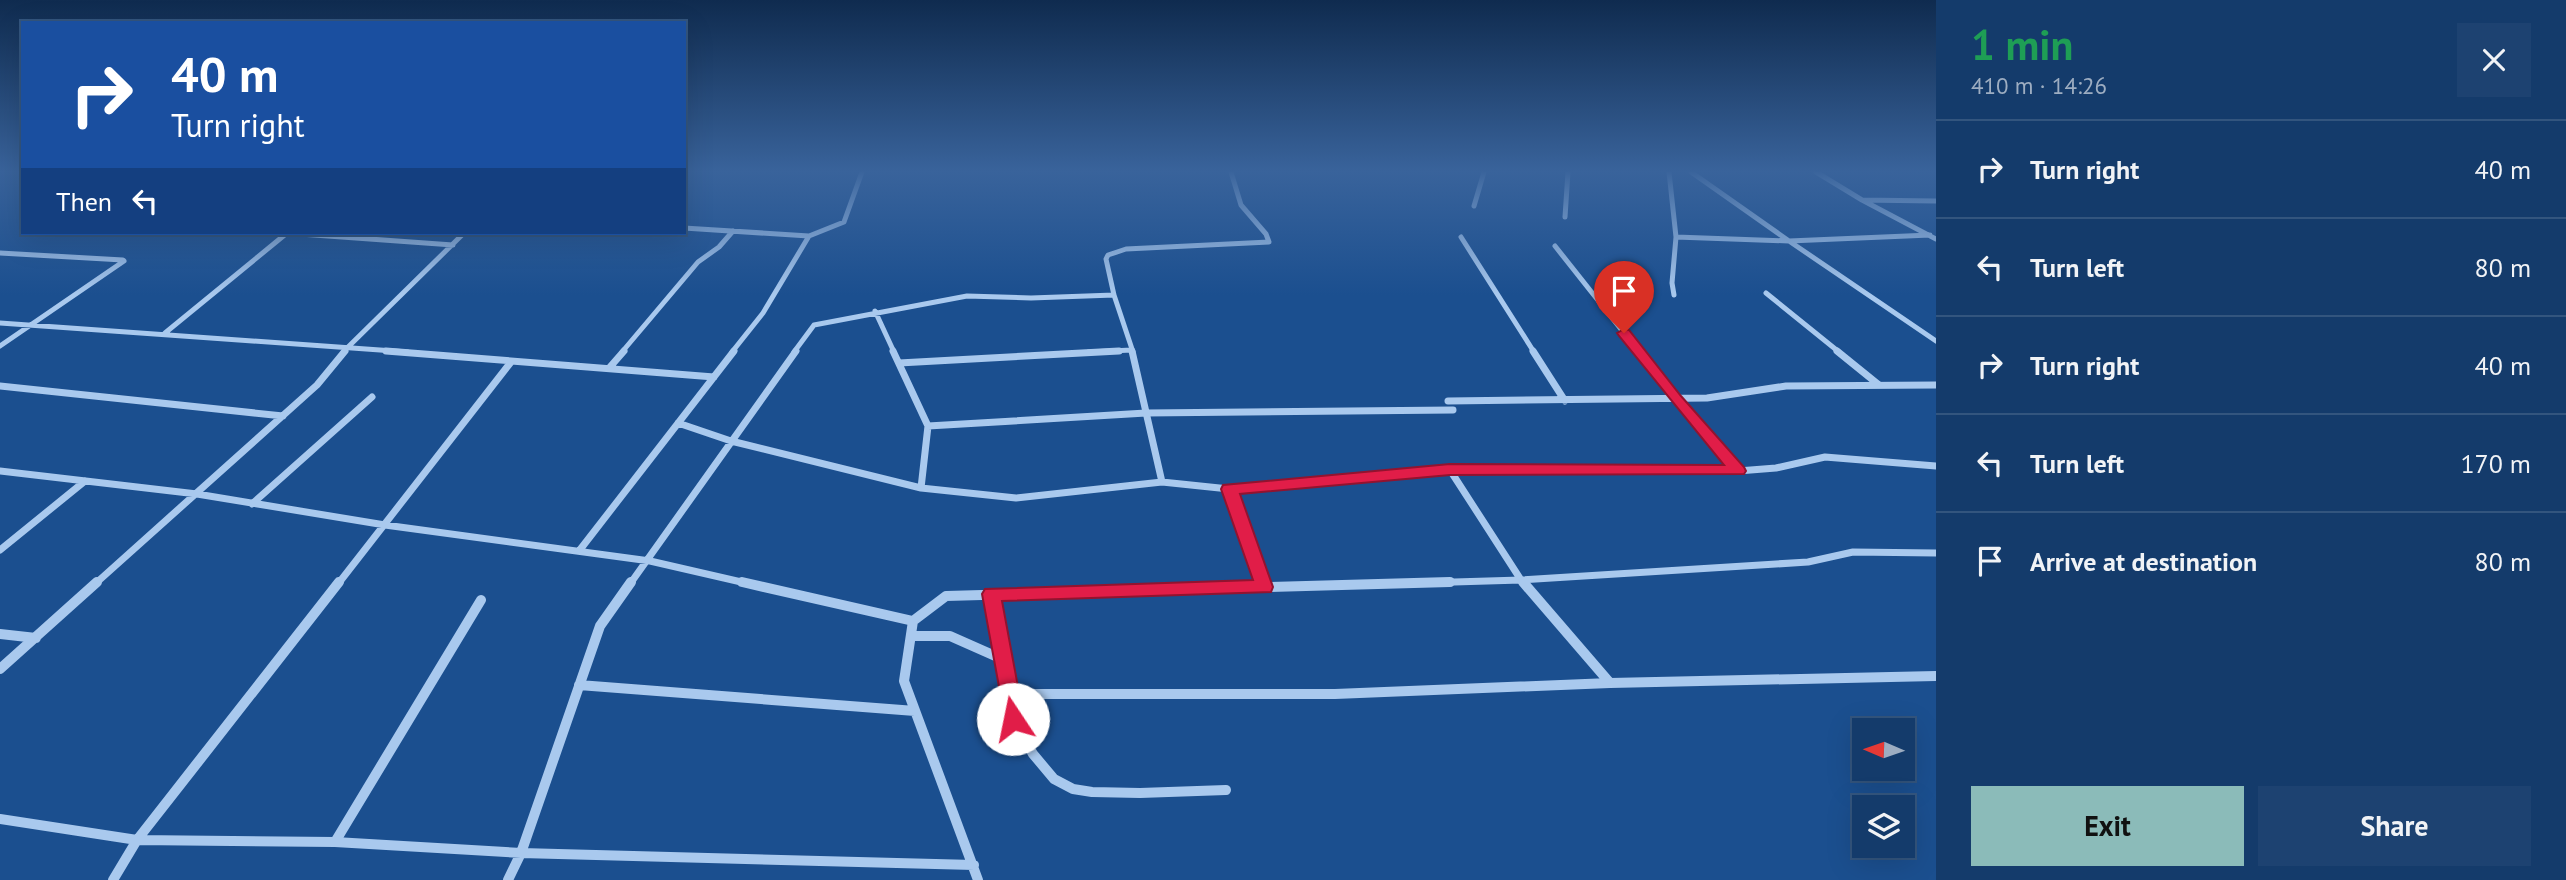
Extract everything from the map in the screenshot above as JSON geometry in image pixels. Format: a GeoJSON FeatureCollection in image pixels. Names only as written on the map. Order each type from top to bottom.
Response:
{"type":"FeatureCollection","features":[{"type":"Feature","properties":{"kind":"street"},"geometry":{"type":"LineString","coordinates":[[686,228],[809,236],[844,222],[849,213]]}},
{"type":"Feature","properties":{"kind":"street"},"geometry":{"type":"LineString","coordinates":[[1162,482],[1132,350],[1106,260],[1108,255],[1115,251],[1269,242],[1266,234],[1248,213]]}},
{"type":"Feature","properties":{"kind":"street"},"geometry":{"type":"LineString","coordinates":[[1673,213],[1676,237],[1672,283],[1674,295]]}},
{"type":"Feature","properties":{"kind":"street"},"geometry":{"type":"LineString","coordinates":[[1749,213],[1843,280],[1936,341]]}},
{"type":"Feature","properties":{"kind":"street"},"geometry":{"type":"LineString","coordinates":[[1887,213],[1933,237]]}},
{"type":"Feature","properties":{"kind":"street"},"geometry":{"type":"LineString","coordinates":[[610,367],[698,262],[719,247],[733,232]]}},
{"type":"Feature","properties":{"kind":"street"},"geometry":{"type":"LineString","coordinates":[[165,333],[285,235]]}},
{"type":"Feature","properties":{"kind":"street"},"geometry":{"type":"LineString","coordinates":[[315,235],[453,245]]}},
{"type":"Feature","properties":{"kind":"street"},"geometry":{"type":"LineString","coordinates":[[0,669],[317,385],[346,349],[462,235]]}},
{"type":"Feature","properties":{"kind":"street"},"geometry":{"type":"LineString","coordinates":[[579,551],[763,313],[809,236]]}},
{"type":"Feature","properties":{"kind":"street"},"geometry":{"type":"LineString","coordinates":[[1461,237],[1565,401]]}},
{"type":"Feature","properties":{"kind":"street"},"geometry":{"type":"LineString","coordinates":[[1676,237],[1789,241],[1933,237]]}},
{"type":"Feature","properties":{"kind":"street"},"geometry":{"type":"LineString","coordinates":[[1555,246],[1675,399],[1738,471]]}},
{"type":"Feature","properties":{"kind":"street"},"geometry":{"type":"LineString","coordinates":[[0,253],[124,261],[0,346]]}},
{"type":"Feature","properties":{"kind":"street"},"geometry":{"type":"LineString","coordinates":[[1766,293],[1879,385]]}},
{"type":"Feature","properties":{"kind":"street"},"geometry":{"type":"LineString","coordinates":[[508,880],[521,853],[600,626],[814,325],[875,311],[967,296],[1031,298],[1114,295]]}},
{"type":"Feature","properties":{"kind":"street"},"geometry":{"type":"LineString","coordinates":[[875,311],[928,426],[922,488]]}},
{"type":"Feature","properties":{"kind":"street"},"geometry":{"type":"LineString","coordinates":[[0,324],[165,333],[714,377]]}},
{"type":"Feature","properties":{"kind":"street"},"geometry":{"type":"LineString","coordinates":[[899,363],[1132,350]]}},
{"type":"Feature","properties":{"kind":"street"},"geometry":{"type":"LineString","coordinates":[[113,880],[137,840],[511,362]]}},
{"type":"Feature","properties":{"kind":"street"},"geometry":{"type":"LineString","coordinates":[[1448,401],[1707,398],[1786,386],[1936,385]]}},
{"type":"Feature","properties":{"kind":"street"},"geometry":{"type":"LineString","coordinates":[[0,386],[283,416]]}},
{"type":"Feature","properties":{"kind":"street"},"geometry":{"type":"LineString","coordinates":[[252,504],[372,397]]}},
{"type":"Feature","properties":{"kind":"street"},"geometry":{"type":"LineString","coordinates":[[928,426],[1146,413],[1453,410]]}},
{"type":"Feature","properties":{"kind":"street"},"geometry":{"type":"LineString","coordinates":[[678,423],[731,441],[922,488],[1016,498],[1162,482],[1229,489],[1450,470],[1738,471],[1776,468],[1825,457],[1936,466]]}},
{"type":"Feature","properties":{"kind":"street"},"geometry":{"type":"LineString","coordinates":[[1450,470],[1521,580],[1610,683]]}},
{"type":"Feature","properties":{"kind":"street"},"geometry":{"type":"LineString","coordinates":[[0,471],[197,495],[385,525],[646,560],[913,621]]}},
{"type":"Feature","properties":{"kind":"street"},"geometry":{"type":"LineString","coordinates":[[0,550],[85,481]]}},
{"type":"Feature","properties":{"kind":"street"},"geometry":{"type":"LineString","coordinates":[[1229,489],[1264,587]]}},
{"type":"Feature","properties":{"kind":"street"},"geometry":{"type":"LineString","coordinates":[[978,880],[904,681],[913,621],[946,596],[1521,580],[1808,562],[1853,552],[1936,553]]}},
{"type":"Feature","properties":{"kind":"street"},"geometry":{"type":"LineString","coordinates":[[992,594],[1008,694],[1020,736],[1057,783],[1085,792],[1226,790]]}},
{"type":"Feature","properties":{"kind":"street"},"geometry":{"type":"LineString","coordinates":[[335,842],[481,600]]}},
{"type":"Feature","properties":{"kind":"street"},"geometry":{"type":"LineString","coordinates":[[0,634],[36,638]]}},
{"type":"Feature","properties":{"kind":"street"},"geometry":{"type":"LineString","coordinates":[[911,636],[950,636],[1002,659]]}},
{"type":"Feature","properties":{"kind":"street"},"geometry":{"type":"LineString","coordinates":[[1008,694],[1335,694],[1610,683],[1936,676]]}},
{"type":"Feature","properties":{"kind":"street"},"geometry":{"type":"LineString","coordinates":[[579,685],[915,711]]}},
{"type":"Feature","properties":{"kind":"street"},"geometry":{"type":"LineString","coordinates":[[0,819],[137,840],[335,842],[521,853],[974,864]]}},
{"type":"Feature","properties":{"kind":"route"},"geometry":{"type":"LineString","coordinates":[[1013,719],[992,594],[1264,587],[1229,489],[1450,470],[1738,471],[1675,399],[1624,333]]}}]}
